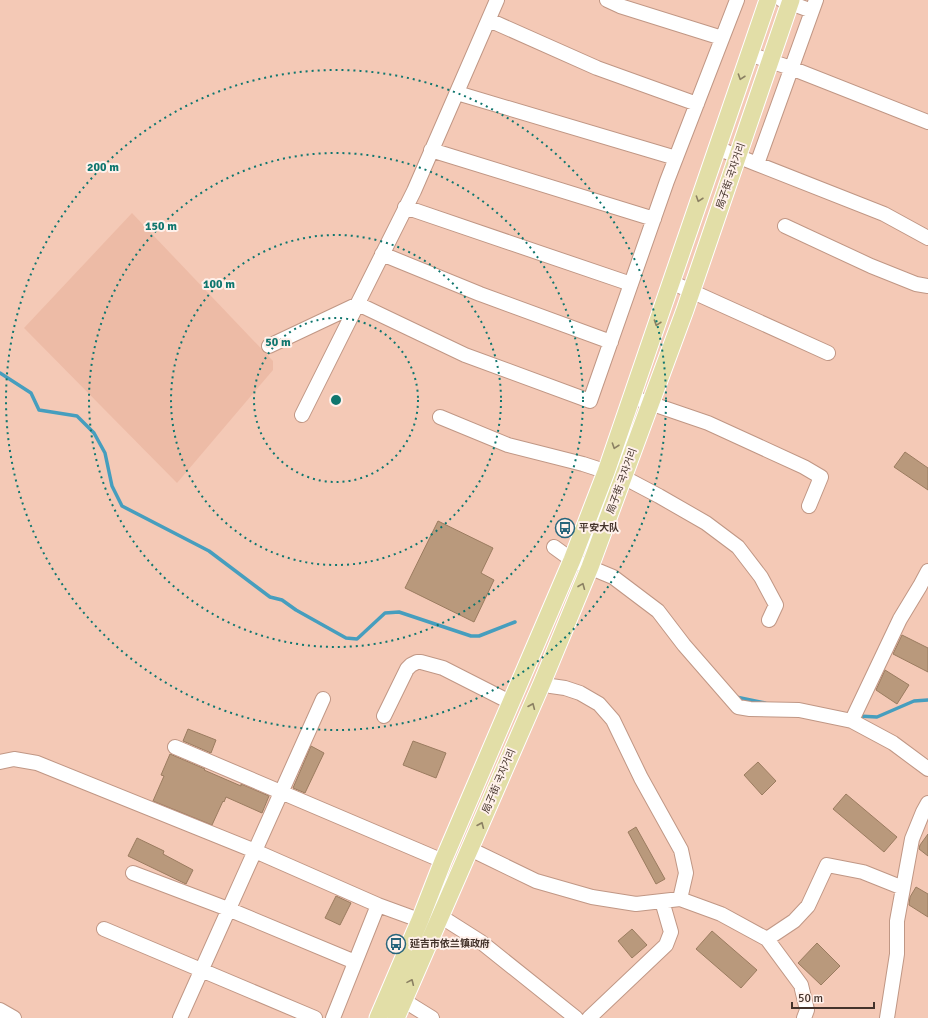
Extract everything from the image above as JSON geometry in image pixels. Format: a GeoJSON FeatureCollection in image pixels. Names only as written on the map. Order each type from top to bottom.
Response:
{"type":"FeatureCollection","features":[{"type":"Feature","properties":{"kind":"main road","name":"局子街 국자거리"},"geometry":{"type":"LineString","coordinates":[[396,1018],[432,921],[444,861],[572,560],[606,472],[768,0]]}},
{"type":"Feature","properties":{"kind":"main road","name":"局子街 국자거리"},"geometry":{"type":"LineString","coordinates":[[378,1018],[470,849],[542,683],[590,567],[692,291],[770,61],[787,1]]}},
{"type":"Feature","properties":{"kind":"street"},"geometry":{"type":"LineString","coordinates":[[302,415],[405,207],[497,0]]}},
{"type":"Feature","properties":{"kind":"street"},"geometry":{"type":"LineString","coordinates":[[607,0],[620,6],[722,38]]}},
{"type":"Feature","properties":{"kind":"street"},"geometry":{"type":"LineString","coordinates":[[358,304],[465,355],[590,400],[676,158],[737,0]]}},
{"type":"Feature","properties":{"kind":"street"},"geometry":{"type":"LineString","coordinates":[[758,164],[814,6],[787,1]]}},
{"type":"Feature","properties":{"kind":"street"},"geometry":{"type":"LineString","coordinates":[[489,20],[597,68],[697,104]]}},
{"type":"Feature","properties":{"kind":"street"},"geometry":{"type":"LineString","coordinates":[[749,54],[791,68],[928,122]]}},
{"type":"Feature","properties":{"kind":"street"},"geometry":{"type":"LineString","coordinates":[[457,92],[676,158]]}},
{"type":"Feature","properties":{"kind":"street"},"geometry":{"type":"LineString","coordinates":[[717,148],[738,155],[884,214],[928,238]]}},
{"type":"Feature","properties":{"kind":"street"},"geometry":{"type":"LineString","coordinates":[[431,150],[654,220]]}},
{"type":"Feature","properties":{"kind":"street"},"geometry":{"type":"LineString","coordinates":[[405,207],[631,284]]}},
{"type":"Feature","properties":{"kind":"street"},"geometry":{"type":"LineString","coordinates":[[785,226],[871,266],[916,284],[928,286]]}},
{"type":"Feature","properties":{"kind":"street"},"geometry":{"type":"LineString","coordinates":[[382,254],[480,294],[611,342]]}},
{"type":"Feature","properties":{"kind":"street"},"geometry":{"type":"LineString","coordinates":[[671,282],[828,353]]}},
{"type":"Feature","properties":{"kind":"street"},"geometry":{"type":"LineString","coordinates":[[269,346],[358,304]]}},
{"type":"Feature","properties":{"kind":"street"},"geometry":{"type":"LineString","coordinates":[[632,397],[708,423],[804,467],[821,477],[809,506]]}},
{"type":"Feature","properties":{"kind":"street"},"geometry":{"type":"LineString","coordinates":[[440,417],[508,445],[583,464],[623,477],[659,496],[706,524],[738,547],[761,577],[776,605],[769,620]]}},
{"type":"Feature","properties":{"kind":"street"},"geometry":{"type":"LineString","coordinates":[[554,547],[572,560],[613,577],[658,611],[684,645],[738,707],[750,709],[799,710],[854,716],[928,769]]}},
{"type":"Feature","properties":{"kind":"street"},"geometry":{"type":"LineString","coordinates":[[854,716],[900,620],[928,571]]}},
{"type":"Feature","properties":{"kind":"street"},"geometry":{"type":"LineString","coordinates":[[384,716],[407,669],[416,662],[443,668],[512,703]]}},
{"type":"Feature","properties":{"kind":"street"},"geometry":{"type":"LineString","coordinates":[[542,683],[580,693],[599,704],[613,720],[641,778],[681,850],[686,874],[680,899]]}},
{"type":"Feature","properties":{"kind":"street"},"geometry":{"type":"LineString","coordinates":[[180,1018],[323,699]]}},
{"type":"Feature","properties":{"kind":"street"},"geometry":{"type":"LineString","coordinates":[[175,747],[444,861]]}},
{"type":"Feature","properties":{"kind":"street"},"geometry":{"type":"LineString","coordinates":[[0,762],[14,759],[37,764],[255,850],[378,905],[432,921],[481,942],[576,1018]]}},
{"type":"Feature","properties":{"kind":"street"},"geometry":{"type":"LineString","coordinates":[[887,1018],[897,954],[897,922],[912,838],[928,803]]}},
{"type":"Feature","properties":{"kind":"street"},"geometry":{"type":"LineString","coordinates":[[470,849],[536,881],[592,897],[636,904],[680,899],[722,914],[768,939],[801,985],[807,1010],[804,1018]]}},
{"type":"Feature","properties":{"kind":"street"},"geometry":{"type":"LineString","coordinates":[[768,939],[794,921],[808,906],[827,865],[864,872],[903,888]]}},
{"type":"Feature","properties":{"kind":"street"},"geometry":{"type":"LineString","coordinates":[[133,872],[228,909],[355,962]]}},
{"type":"Feature","properties":{"kind":"street"},"geometry":{"type":"LineString","coordinates":[[589,1018],[666,945],[671,932],[662,901]]}},
{"type":"Feature","properties":{"kind":"street"},"geometry":{"type":"LineString","coordinates":[[333,1018],[378,905]]}},
{"type":"Feature","properties":{"kind":"street"},"geometry":{"type":"LineString","coordinates":[[104,929],[315,1018]]}},
{"type":"Feature","properties":{"kind":"street"},"geometry":{"type":"LineString","coordinates":[[403,1000],[432,1018]]}},
{"type":"Feature","properties":{"kind":"street"},"geometry":{"type":"LineString","coordinates":[[0,1010],[14,1018]]}},
{"type":"Feature","properties":{"kind":"shaded area"},"geometry":{"type":"Polygon","coordinates":[[[132,213],[273,361],[273,370],[177,483],[24,328],[132,213]]]}},
{"type":"Feature","properties":{"kind":"building"},"geometry":{"type":"Polygon","coordinates":[[[905,452],[928,468],[928,490],[894,467],[905,452]]]}},
{"type":"Feature","properties":{"kind":"building"},"geometry":{"type":"Polygon","coordinates":[[[438,521],[493,548],[481,573],[494,580],[474,622],[405,588],[438,521]]]}},
{"type":"Feature","properties":{"kind":"building"},"geometry":{"type":"Polygon","coordinates":[[[902,635],[928,648],[928,672],[893,654],[902,635]]]}},
{"type":"Feature","properties":{"kind":"building"},"geometry":{"type":"Polygon","coordinates":[[[885,670],[909,685],[897,704],[876,690],[885,670]]]}},
{"type":"Feature","properties":{"kind":"building"},"geometry":{"type":"Polygon","coordinates":[[[188,729],[216,740],[211,753],[183,741],[188,729]]]}},
{"type":"Feature","properties":{"kind":"building"},"geometry":{"type":"Polygon","coordinates":[[[413,741],[446,753],[436,778],[403,765],[413,741]]]}},
{"type":"Feature","properties":{"kind":"building"},"geometry":{"type":"Polygon","coordinates":[[[311,746],[324,753],[305,793],[293,788],[311,746]]]}},
{"type":"Feature","properties":{"kind":"building"},"geometry":{"type":"Polygon","coordinates":[[[170,754],[241,786],[241,784],[269,796],[262,813],[226,797],[212,825],[153,801],[164,776],[161,775],[170,754]]]}},
{"type":"Feature","properties":{"kind":"building"},"geometry":{"type":"Polygon","coordinates":[[[758,762],[776,781],[762,795],[744,775],[758,762]]]}},
{"type":"Feature","properties":{"kind":"building"},"geometry":{"type":"Polygon","coordinates":[[[846,794],[897,837],[884,852],[833,809],[846,794]]]}},
{"type":"Feature","properties":{"kind":"building"},"geometry":{"type":"Polygon","coordinates":[[[636,827],[665,879],[656,884],[628,832],[636,827]]]}},
{"type":"Feature","properties":{"kind":"building"},"geometry":{"type":"Polygon","coordinates":[[[928,834],[928,856],[919,849],[920,845],[928,834]]]}},
{"type":"Feature","properties":{"kind":"building"},"geometry":{"type":"Polygon","coordinates":[[[137,838],[164,851],[163,854],[193,870],[186,884],[128,856],[137,838]]]}},
{"type":"Feature","properties":{"kind":"building"},"geometry":{"type":"Polygon","coordinates":[[[916,887],[928,894],[928,917],[909,905],[910,897],[916,887]]]}},
{"type":"Feature","properties":{"kind":"building"},"geometry":{"type":"Polygon","coordinates":[[[336,896],[351,903],[340,925],[325,918],[336,896]]]}},
{"type":"Feature","properties":{"kind":"building"},"geometry":{"type":"Polygon","coordinates":[[[632,929],[647,945],[632,958],[618,941],[632,929]]]}},
{"type":"Feature","properties":{"kind":"building"},"geometry":{"type":"Polygon","coordinates":[[[712,931],[757,970],[741,988],[696,949],[712,931]]]}},
{"type":"Feature","properties":{"kind":"building"},"geometry":{"type":"Polygon","coordinates":[[[817,943],[840,966],[821,985],[798,963],[817,943]]]}},
{"type":"Feature","properties":{"kind":"waterway"},"geometry":{"type":"LineString","coordinates":[[0,373],[31,393],[39,410],[77,416],[94,433],[105,453],[112,486],[122,506],[209,551],[270,597],[282,600],[296,610],[346,638],[357,639],[385,613],[399,612],[471,636],[479,636],[515,622]]}},
{"type":"Feature","properties":{"kind":"waterway"},"geometry":{"type":"LineString","coordinates":[[736,697],[765,703]]}},
{"type":"Feature","properties":{"kind":"waterway"},"geometry":{"type":"LineString","coordinates":[[858,716],[877,717],[914,701],[928,700]]}},
{"type":"Feature","properties":{"kind":"place","name":"平安大队"},"geometry":{"type":"Point","coordinates":[565,528]}},
{"type":"Feature","properties":{"kind":"place","name":"延吉市依兰镇政府"},"geometry":{"type":"Point","coordinates":[396,944]}}]}
